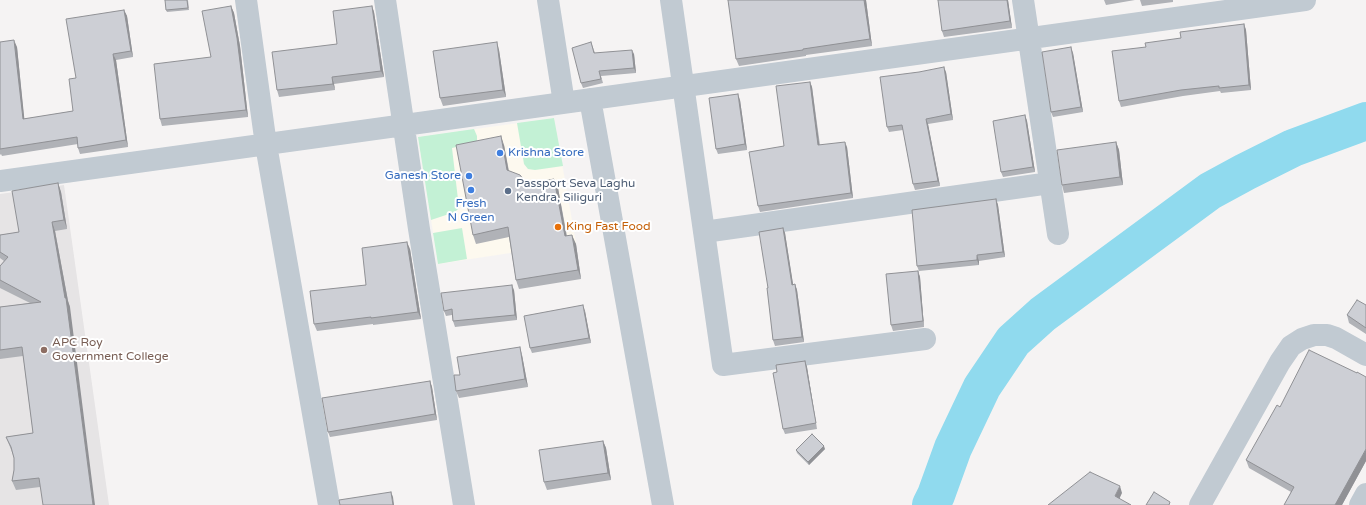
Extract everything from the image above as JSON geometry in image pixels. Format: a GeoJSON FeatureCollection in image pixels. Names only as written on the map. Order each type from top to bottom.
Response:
{"type":"FeatureCollection","features":[{"type":"Feature","properties":{"kind":"street"},"geometry":{"type":"LineString","coordinates":[[246,0],[266,145],[329,505]]}},
{"type":"Feature","properties":{"kind":"street"},"geometry":{"type":"LineString","coordinates":[[386,0],[419,229],[464,505]]}},
{"type":"Feature","properties":{"kind":"street"},"geometry":{"type":"LineString","coordinates":[[548,0],[564,103]]}},
{"type":"Feature","properties":{"kind":"street"},"geometry":{"type":"LineString","coordinates":[[671,0],[723,365],[925,339]]}},
{"type":"Feature","properties":{"kind":"street"},"geometry":{"type":"LineString","coordinates":[[1023,0],[1058,234]]}},
{"type":"Feature","properties":{"kind":"street"},"geometry":{"type":"LineString","coordinates":[[0,181],[1029,38],[1258,3],[1305,0]]}},
{"type":"Feature","properties":{"kind":"street"},"geometry":{"type":"LineString","coordinates":[[590,99],[663,505]]}},
{"type":"Feature","properties":{"kind":"street"},"geometry":{"type":"LineString","coordinates":[[704,232],[1050,183]]}},
{"type":"Feature","properties":{"kind":"street"},"geometry":{"type":"LineString","coordinates":[[1200,505],[1280,362],[1291,346],[1302,339],[1314,335],[1327,335],[1336,338],[1366,356]]}},
{"type":"Feature","properties":{"kind":"street"},"geometry":{"type":"LineString","coordinates":[[1360,505],[1366,494]]}},
{"type":"Feature","properties":{"kind":"shaded area"},"geometry":{"type":"Polygon","coordinates":[[[554,118],[576,243],[438,264],[418,137],[554,118]]]}},
{"type":"Feature","properties":{"kind":"shaded area","name":"APC Roy Government College"},"geometry":{"type":"Polygon","coordinates":[[[64,185],[109,505],[0,505],[0,194],[64,185]]]}},
{"type":"Feature","properties":{"kind":"green space"},"geometry":{"type":"Polygon","coordinates":[[[554,118],[563,166],[535,170],[528,169],[524,164],[517,123],[554,118]]]}},
{"type":"Feature","properties":{"kind":"green space"},"geometry":{"type":"Polygon","coordinates":[[[474,129],[477,136],[477,142],[452,148],[459,208],[455,212],[431,220],[418,137],[474,129]]]}},
{"type":"Feature","properties":{"kind":"green space"},"geometry":{"type":"Polygon","coordinates":[[[462,228],[467,259],[438,264],[433,233],[462,228]]]}},
{"type":"Feature","properties":{"kind":"building"},"geometry":{"type":"Polygon","coordinates":[[[165,0],[187,0],[188,8],[166,10],[165,0]]]}},
{"type":"Feature","properties":{"kind":"building"},"geometry":{"type":"Polygon","coordinates":[[[728,0],[864,0],[870,39],[736,59],[728,0]]]}},
{"type":"Feature","properties":{"kind":"building"},"geometry":{"type":"Polygon","coordinates":[[[938,0],[1007,0],[1010,21],[942,31],[938,0]]]}},
{"type":"Feature","properties":{"kind":"building"},"geometry":{"type":"Polygon","coordinates":[[[231,6],[237,38],[246,110],[160,119],[154,64],[211,57],[202,11],[231,6]]]}},
{"type":"Feature","properties":{"kind":"building"},"geometry":{"type":"Polygon","coordinates":[[[372,6],[381,71],[332,77],[333,84],[277,90],[272,52],[337,44],[333,11],[372,6]]]}},
{"type":"Feature","properties":{"kind":"building"},"geometry":{"type":"Polygon","coordinates":[[[124,10],[131,51],[113,54],[126,140],[78,148],[77,137],[0,149],[0,42],[14,40],[23,119],[73,111],[69,79],[76,78],[66,19],[124,10]]]}},
{"type":"Feature","properties":{"kind":"building"},"geometry":{"type":"Polygon","coordinates":[[[1244,24],[1249,85],[1219,88],[1219,86],[1181,90],[1119,101],[1112,51],[1146,47],[1145,43],[1181,38],[1180,32],[1244,24]]]}},
{"type":"Feature","properties":{"kind":"building"},"geometry":{"type":"Polygon","coordinates":[[[497,42],[503,90],[440,98],[433,51],[497,42]]]}},
{"type":"Feature","properties":{"kind":"building"},"geometry":{"type":"Polygon","coordinates":[[[591,42],[594,53],[632,50],[634,68],[599,71],[601,79],[581,83],[572,48],[591,42]]]}},
{"type":"Feature","properties":{"kind":"building"},"geometry":{"type":"Polygon","coordinates":[[[1071,47],[1081,107],[1051,112],[1042,52],[1071,47]]]}},
{"type":"Feature","properties":{"kind":"building"},"geometry":{"type":"Polygon","coordinates":[[[944,67],[951,114],[926,119],[938,181],[913,184],[902,125],[887,127],[880,77],[944,67]]]}},
{"type":"Feature","properties":{"kind":"building"},"geometry":{"type":"Polygon","coordinates":[[[810,82],[818,145],[845,142],[851,193],[758,206],[749,152],[784,146],[776,86],[810,82]]]}},
{"type":"Feature","properties":{"kind":"building"},"geometry":{"type":"Polygon","coordinates":[[[738,94],[745,144],[716,149],[709,98],[738,94]]]}},
{"type":"Feature","properties":{"kind":"building"},"geometry":{"type":"Polygon","coordinates":[[[1025,115],[1033,167],[1001,172],[993,121],[1025,115]]]}},
{"type":"Feature","properties":{"kind":"building"},"geometry":{"type":"Polygon","coordinates":[[[501,136],[507,170],[520,175],[527,184],[554,179],[565,236],[572,235],[578,270],[516,280],[508,227],[473,235],[456,145],[501,136]]]}},
{"type":"Feature","properties":{"kind":"building"},"geometry":{"type":"Polygon","coordinates":[[[1116,142],[1120,177],[1062,185],[1057,150],[1116,142]]]}},
{"type":"Feature","properties":{"kind":"building","name":"APC Roy Government College"},"geometry":{"type":"Polygon","coordinates":[[[58,183],[64,220],[52,222],[66,298],[93,505],[43,505],[39,478],[12,481],[14,458],[6,437],[33,433],[22,347],[0,350],[0,307],[41,302],[0,280],[0,266],[8,257],[0,252],[0,235],[19,232],[12,191],[58,183]]]}},
{"type":"Feature","properties":{"kind":"building"},"geometry":{"type":"Polygon","coordinates":[[[996,199],[1003,252],[977,255],[977,260],[917,266],[912,210],[996,199]]]}},
{"type":"Feature","properties":{"kind":"building"},"geometry":{"type":"Polygon","coordinates":[[[783,228],[792,285],[795,284],[802,337],[773,340],[768,288],[759,232],[783,228]]]}},
{"type":"Feature","properties":{"kind":"building"},"geometry":{"type":"Polygon","coordinates":[[[407,242],[418,312],[314,324],[310,291],[366,285],[362,248],[407,242]]]}},
{"type":"Feature","properties":{"kind":"building"},"geometry":{"type":"Polygon","coordinates":[[[918,271],[923,321],[891,325],[886,274],[918,271]]]}},
{"type":"Feature","properties":{"kind":"building"},"geometry":{"type":"Polygon","coordinates":[[[512,285],[515,315],[453,321],[452,309],[444,311],[441,293],[512,285]]]}},
{"type":"Feature","properties":{"kind":"building"},"geometry":{"type":"Polygon","coordinates":[[[1357,300],[1366,305],[1366,328],[1347,315],[1357,300]]]}},
{"type":"Feature","properties":{"kind":"building"},"geometry":{"type":"Polygon","coordinates":[[[583,305],[589,338],[530,348],[524,316],[583,305]]]}},
{"type":"Feature","properties":{"kind":"building"},"geometry":{"type":"Polygon","coordinates":[[[520,347],[525,379],[456,391],[454,375],[460,375],[457,357],[520,347]]]}},
{"type":"Feature","properties":{"kind":"building"},"geometry":{"type":"Polygon","coordinates":[[[1309,350],[1366,377],[1366,449],[1335,505],[1284,505],[1294,487],[1246,460],[1277,405],[1280,407],[1309,350]]]}},
{"type":"Feature","properties":{"kind":"building"},"geometry":{"type":"Polygon","coordinates":[[[805,361],[816,423],[783,429],[773,373],[777,372],[776,365],[805,361]]]}},
{"type":"Feature","properties":{"kind":"building"},"geometry":{"type":"Polygon","coordinates":[[[430,381],[435,414],[328,432],[322,398],[430,381]]]}},
{"type":"Feature","properties":{"kind":"building"},"geometry":{"type":"Polygon","coordinates":[[[812,434],[824,446],[808,462],[796,450],[812,434]]]}},
{"type":"Feature","properties":{"kind":"building"},"geometry":{"type":"Polygon","coordinates":[[[603,441],[608,473],[544,482],[539,450],[603,441]]]}},
{"type":"Feature","properties":{"kind":"building"},"geometry":{"type":"Polygon","coordinates":[[[1090,472],[1120,486],[1115,496],[1131,505],[1048,505],[1090,472]]]}},
{"type":"Feature","properties":{"kind":"building"},"geometry":{"type":"Polygon","coordinates":[[[391,492],[393,505],[340,505],[339,500],[391,492]]]}},
{"type":"Feature","properties":{"kind":"building"},"geometry":{"type":"Polygon","coordinates":[[[1154,492],[1170,502],[1169,505],[1146,505],[1154,492]]]}},
{"type":"Feature","properties":{"kind":"waterway"},"geometry":{"type":"LineString","coordinates":[[931,505],[953,448],[982,387],[1013,341],[1043,314],[1210,191],[1293,148],[1366,121]]}},
{"type":"Feature","properties":{"kind":"place","name":"Krishna Store"},"geometry":{"type":"Point","coordinates":[500,153]}},
{"type":"Feature","properties":{"kind":"place","name":"Ganesh Store"},"geometry":{"type":"Point","coordinates":[469,176]}},
{"type":"Feature","properties":{"kind":"place","name":"Fresh N Green"},"geometry":{"type":"Point","coordinates":[471,190]}},
{"type":"Feature","properties":{"kind":"place","name":"Passport Seva Laghu Kendra, Siliguri"},"geometry":{"type":"Point","coordinates":[508,191]}},
{"type":"Feature","properties":{"kind":"place","name":"King Fast Food"},"geometry":{"type":"Point","coordinates":[558,227]}},
{"type":"Feature","properties":{"kind":"place","name":"APC Roy Government College"},"geometry":{"type":"Point","coordinates":[44,350]}}]}
